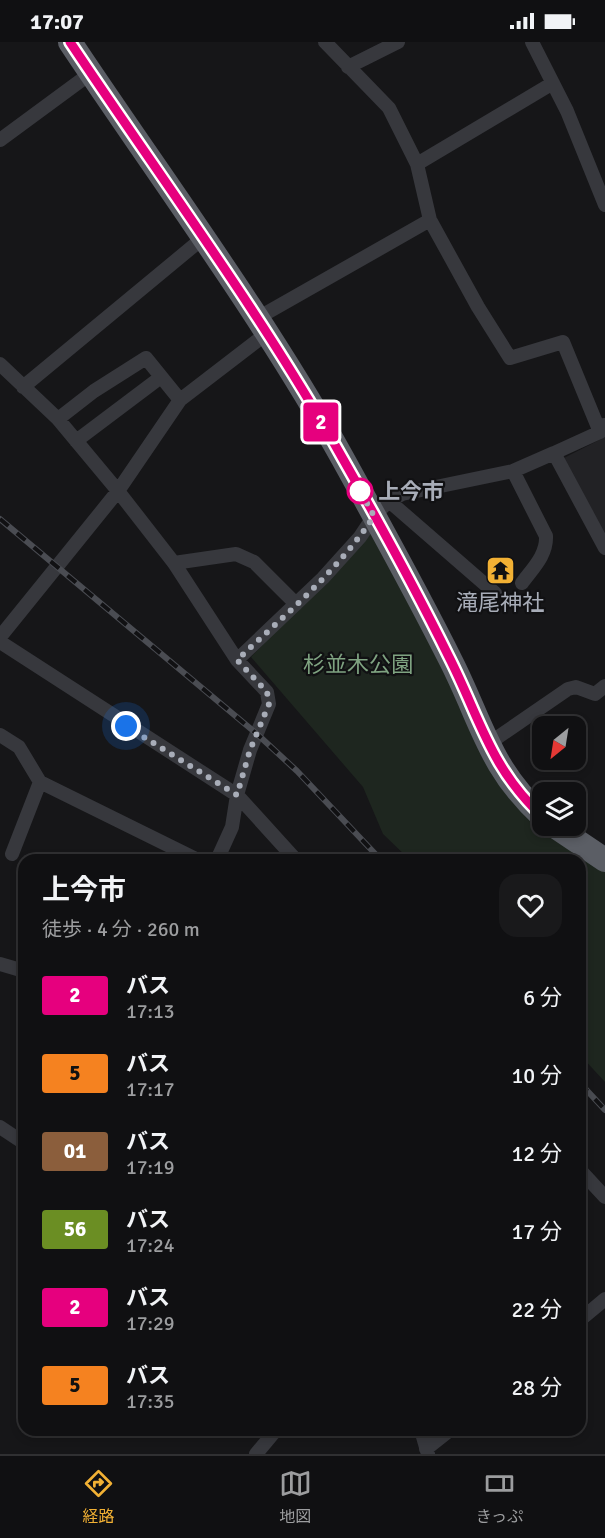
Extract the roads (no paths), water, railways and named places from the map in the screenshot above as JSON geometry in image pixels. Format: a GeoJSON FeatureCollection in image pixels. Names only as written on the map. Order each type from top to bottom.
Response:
{"type":"FeatureCollection","features":[{"type":"Feature","properties":{"kind":"highway"},"geometry":{"type":"LineString","coordinates":[[76,44],[91,73],[203,238],[343,458],[381,509],[488,744],[516,791],[532,806]]}},
{"type":"Feature","properties":{"kind":"highway"},"geometry":{"type":"LineString","coordinates":[[569,836],[605,860]]}},
{"type":"Feature","properties":{"kind":"street"},"geometry":{"type":"LineString","coordinates":[[237,660],[296,604],[360,537],[381,509],[417,490],[513,471],[603,428],[563,342],[510,358],[478,307],[430,219],[417,164],[389,108],[325,42]]}},
{"type":"Feature","properties":{"kind":"street"},"geometry":{"type":"LineString","coordinates":[[348,67],[398,42]]}},
{"type":"Feature","properties":{"kind":"street"},"geometry":{"type":"LineString","coordinates":[[532,42],[553,83],[605,205]]}},
{"type":"Feature","properties":{"kind":"street"},"geometry":{"type":"LineString","coordinates":[[0,140],[91,73]]}},
{"type":"Feature","properties":{"kind":"street"},"geometry":{"type":"LineString","coordinates":[[417,164],[553,83]]}},
{"type":"Feature","properties":{"kind":"street"},"geometry":{"type":"LineString","coordinates":[[0,637],[118,491],[180,400],[261,327],[430,219]]}},
{"type":"Feature","properties":{"kind":"street"},"geometry":{"type":"LineString","coordinates":[[23,387],[203,238]]}},
{"type":"Feature","properties":{"kind":"street"},"geometry":{"type":"LineString","coordinates":[[58,419],[94,391],[146,358],[180,400]]}},
{"type":"Feature","properties":{"kind":"street"},"geometry":{"type":"LineString","coordinates":[[0,364],[58,419],[118,491],[174,563],[237,660],[267,692],[269,704],[250,750],[237,795],[232,827],[220,854]]}},
{"type":"Feature","properties":{"kind":"street"},"geometry":{"type":"LineString","coordinates":[[76,441],[161,377]]}},
{"type":"Feature","properties":{"kind":"street"},"geometry":{"type":"LineString","coordinates":[[554,453],[605,549]]}},
{"type":"Feature","properties":{"kind":"street"},"geometry":{"type":"LineString","coordinates":[[513,471],[546,536],[543,552],[522,583]]}},
{"type":"Feature","properties":{"kind":"street"},"geometry":{"type":"LineString","coordinates":[[381,509],[495,593]]}},
{"type":"Feature","properties":{"kind":"street"},"geometry":{"type":"LineString","coordinates":[[174,563],[236,554],[254,562],[296,604]]}},
{"type":"Feature","properties":{"kind":"street"},"geometry":{"type":"LineString","coordinates":[[0,642],[237,795],[291,854]]}},
{"type":"Feature","properties":{"kind":"street"},"geometry":{"type":"LineString","coordinates":[[488,744],[568,689],[576,687],[596,694],[605,686]]}},
{"type":"Feature","properties":{"kind":"street"},"geometry":{"type":"LineString","coordinates":[[0,735],[19,747],[40,782],[186,854]]}},
{"type":"Feature","properties":{"kind":"street"},"geometry":{"type":"LineString","coordinates":[[12,854],[40,782]]}},
{"type":"Feature","properties":{"kind":"street"},"geometry":{"type":"LineString","coordinates":[[0,964],[18,969]]}},
{"type":"Feature","properties":{"kind":"street"},"geometry":{"type":"LineString","coordinates":[[0,1127],[18,1139]]}},
{"type":"Feature","properties":{"kind":"street"},"geometry":{"type":"LineString","coordinates":[[586,1176],[605,1197]]}},
{"type":"Feature","properties":{"kind":"street"},"geometry":{"type":"LineString","coordinates":[[586,1315],[605,1299]]}},
{"type":"Feature","properties":{"kind":"street"},"geometry":{"type":"LineString","coordinates":[[256,1454],[271,1436]]}},
{"type":"Feature","properties":{"kind":"street"},"geometry":{"type":"LineString","coordinates":[[423,1436],[427,1452],[444,1436]]}},
{"type":"Feature","properties":{"kind":"railway"},"geometry":{"type":"LineString","coordinates":[[0,519],[257,734],[297,771],[375,854]]}},
{"type":"Feature","properties":{"kind":"railway"},"geometry":{"type":"LineString","coordinates":[[586,1089],[605,1110]]}},
{"type":"Feature","properties":{"kind":"place","name":"上今市"},"geometry":{"type":"Point","coordinates":[360,491]}},
{"type":"Feature","properties":{"kind":"place","name":"滝尾神社"},"geometry":{"type":"Point","coordinates":[500,570]}},
{"type":"Feature","properties":{"kind":"park label","name":"杉並木公園"},"geometry":{"type":"Point","coordinates":[358,664]}}]}
